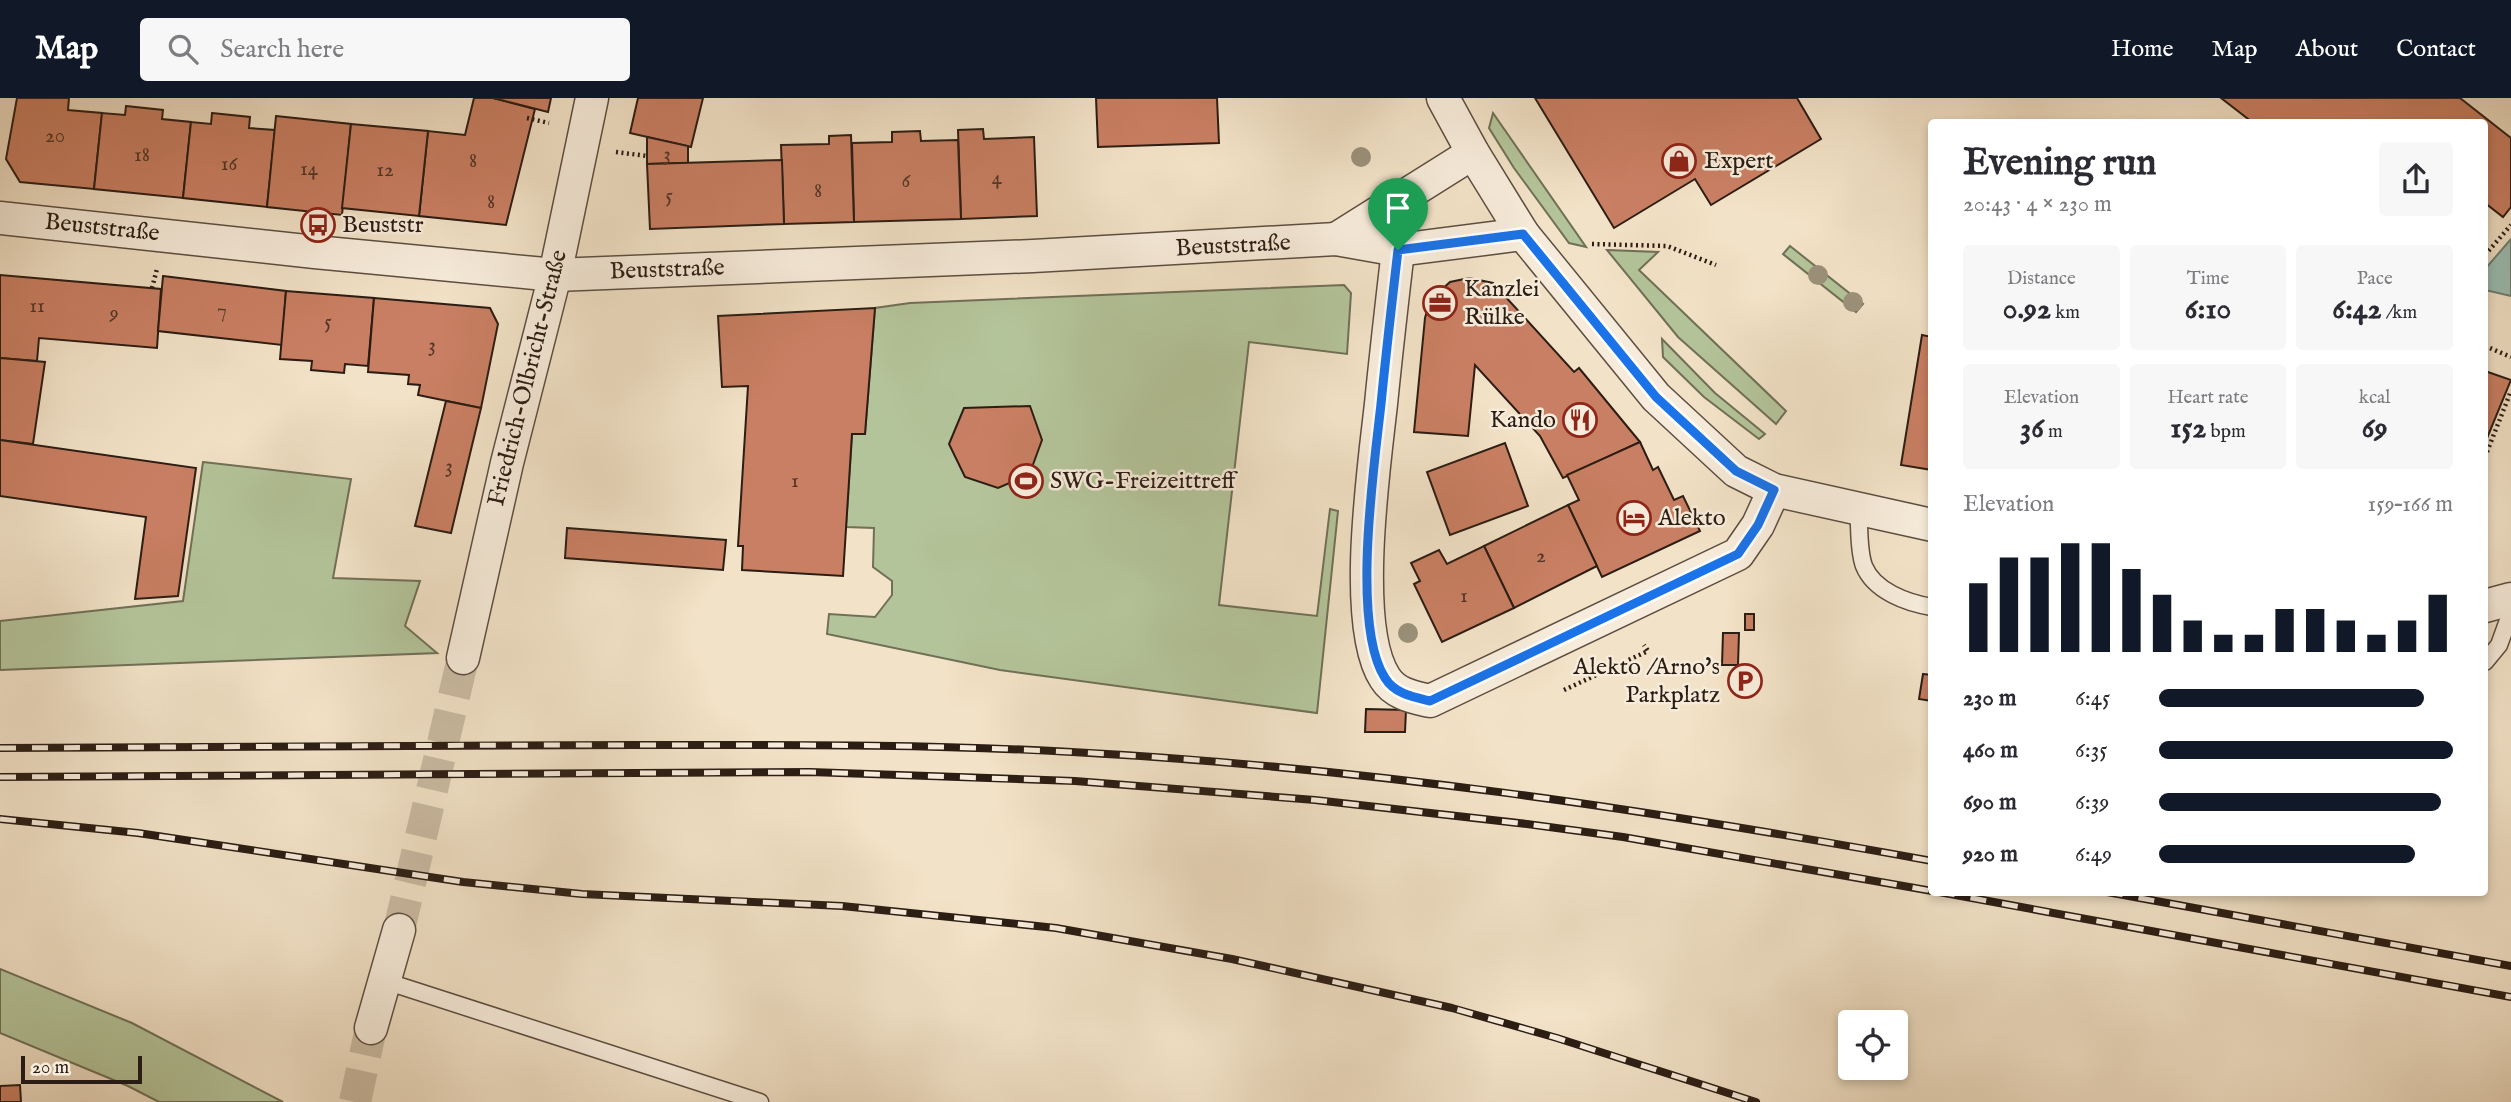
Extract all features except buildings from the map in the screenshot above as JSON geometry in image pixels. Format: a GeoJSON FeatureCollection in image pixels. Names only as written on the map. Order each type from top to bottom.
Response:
{"type":"FeatureCollection","features":[{"type":"Feature","properties":{"kind":"street","name":"Friedrich-Olbricht-Straße"},"geometry":{"type":"LineString","coordinates":[[463,658],[510,451],[555,275],[592,98]]}},
{"type":"Feature","properties":{"kind":"street"},"geometry":{"type":"LineString","coordinates":[[1443,98],[1523,234],[1656,397],[1736,471],[1774,490],[1928,524]]}},
{"type":"Feature","properties":{"kind":"street","name":"Beuststraße"},"geometry":{"type":"LineString","coordinates":[[1336,239],[1474,153]]}},
{"type":"Feature","properties":{"kind":"street","name":"Beuststraße"},"geometry":{"type":"LineString","coordinates":[[0,218],[315,253],[555,275],[1033,256],[1336,239],[1398,250],[1523,234]]}},
{"type":"Feature","properties":{"kind":"street"},"geometry":{"type":"LineString","coordinates":[[1398,250],[1372,488],[1367,560],[1371,646],[1385,679],[1405,696],[1430,701],[1738,554],[1758,525],[1774,490]]}},
{"type":"Feature","properties":{"kind":"street"},"geometry":{"type":"LineString","coordinates":[[2488,605],[2511,598]]}},
{"type":"Feature","properties":{"kind":"street"},"geometry":{"type":"LineString","coordinates":[[371,1028],[399,930]]}},
{"type":"Feature","properties":{"kind":"lane"},"geometry":{"type":"LineString","coordinates":[[1858,510],[1863,564],[1871,579],[1884,590],[1928,606]]}},
{"type":"Feature","properties":{"kind":"lane"},"geometry":{"type":"LineString","coordinates":[[2488,658],[2499,645],[2511,612]]}},
{"type":"Feature","properties":{"kind":"lane"},"geometry":{"type":"LineString","coordinates":[[385,981],[761,1102]]}},
{"type":"Feature","properties":{"kind":"path"},"geometry":{"type":"LineString","coordinates":[[2488,252],[2511,225]]}},
{"type":"Feature","properties":{"kind":"path"},"geometry":{"type":"LineString","coordinates":[[1592,244],[1667,246],[1716,265]]}},
{"type":"Feature","properties":{"kind":"path"},"geometry":{"type":"LineString","coordinates":[[2488,347],[2511,357]]}},
{"type":"Feature","properties":{"kind":"path"},"geometry":{"type":"LineString","coordinates":[[2488,449],[2511,391]]}},
{"type":"Feature","properties":{"kind":"path"},"geometry":{"type":"LineString","coordinates":[[1564,690],[1648,651],[1644,645]]}},
{"type":"Feature","properties":{"kind":"green space"},"geometry":{"type":"Polygon","coordinates":[[[1493,113],[1586,247],[1569,243],[1514,168],[1489,128],[1493,113]]]}},
{"type":"Feature","properties":{"kind":"green space"},"geometry":{"type":"Polygon","coordinates":[[[1790,246],[1863,304],[1856,312],[1783,254],[1790,246]]]}},
{"type":"Feature","properties":{"kind":"green space"},"geometry":{"type":"Polygon","coordinates":[[[1607,250],[1658,252],[1639,270],[1786,411],[1776,424],[1678,337],[1607,250]]]}},
{"type":"Feature","properties":{"kind":"green space","name":"SWG-Freizeittreff"},"geometry":{"type":"Polygon","coordinates":[[[1344,285],[1351,293],[1347,354],[1249,342],[1219,605],[1317,616],[1330,509],[1338,511],[1317,713],[1000,670],[827,634],[829,614],[875,617],[892,595],[892,581],[873,567],[874,528],[846,527],[852,434],[865,434],[875,308],[910,303],[1344,285]]]}},
{"type":"Feature","properties":{"kind":"green space"},"geometry":{"type":"Polygon","coordinates":[[[1662,339],[1715,393],[1765,434],[1759,439],[1704,397],[1663,357],[1662,339]]]}},
{"type":"Feature","properties":{"kind":"green space"},"geometry":{"type":"Polygon","coordinates":[[[203,462],[351,479],[333,578],[420,581],[405,626],[437,653],[0,670],[0,621],[183,601],[203,462]]]}},
{"type":"Feature","properties":{"kind":"green space"},"geometry":{"type":"Polygon","coordinates":[[[0,969],[132,1023],[283,1102],[159,1102],[128,1086],[0,1033],[0,969]]]}},
{"type":"Feature","properties":{"kind":"water"},"geometry":{"type":"Polygon","coordinates":[[[2511,239],[2511,296],[2488,291],[2488,266],[2511,239]]]}},
{"type":"Feature","properties":{"kind":"tunnel"},"geometry":{"type":"LineString","coordinates":[[399,930],[463,658]]}},
{"type":"Feature","properties":{"kind":"tunnel"},"geometry":{"type":"LineString","coordinates":[[355,1102],[371,1028]]}},
{"type":"Feature","properties":{"kind":"railway"},"geometry":{"type":"LineString","coordinates":[[0,748],[798,745],[1072,752],[1396,779],[1718,824],[1928,860]]}},
{"type":"Feature","properties":{"kind":"railway"},"geometry":{"type":"LineString","coordinates":[[0,777],[810,772],[1075,781],[1315,800],[1527,824],[1623,837],[1928,890]]}},
{"type":"Feature","properties":{"kind":"railway"},"geometry":{"type":"LineString","coordinates":[[0,819],[138,833],[463,882],[582,894],[842,906],[1056,928],[1232,959],[1452,1008],[1557,1038],[1756,1102]]}},
{"type":"Feature","properties":{"kind":"railway"},"geometry":{"type":"LineString","coordinates":[[1961,896],[2511,997]]}},
{"type":"Feature","properties":{"kind":"railway"},"geometry":{"type":"LineString","coordinates":[[2129,896],[2511,966]]}},
{"type":"Feature","properties":{"kind":"place","name":"Expert"},"geometry":{"type":"Point","coordinates":[1679,161]}},
{"type":"Feature","properties":{"kind":"place","name":"Beuststr"},"geometry":{"type":"Point","coordinates":[318,225]}},
{"type":"Feature","properties":{"kind":"place","name":"Kanzlei Rülke"},"geometry":{"type":"Point","coordinates":[1440,303]}},
{"type":"Feature","properties":{"kind":"place","name":"Kando"},"geometry":{"type":"Point","coordinates":[1580,420]}},
{"type":"Feature","properties":{"kind":"place","name":"SWG-Freizeittreff"},"geometry":{"type":"Point","coordinates":[1026,481]}},
{"type":"Feature","properties":{"kind":"place","name":"Alekto"},"geometry":{"type":"Point","coordinates":[1634,518]}},
{"type":"Feature","properties":{"kind":"place","name":"Alekto /Arno's Parkplatz"},"geometry":{"type":"Point","coordinates":[1745,681]}},
{"type":"Feature","properties":{"kind":"route"},"geometry":{"type":"LineString","coordinates":[[1523,234],[1656,397],[1736,471],[1774,490],[1758,525],[1738,554],[1430,701],[1405,696],[1385,679],[1371,646],[1367,560],[1372,488],[1398,250],[1523,234]]}}]}
